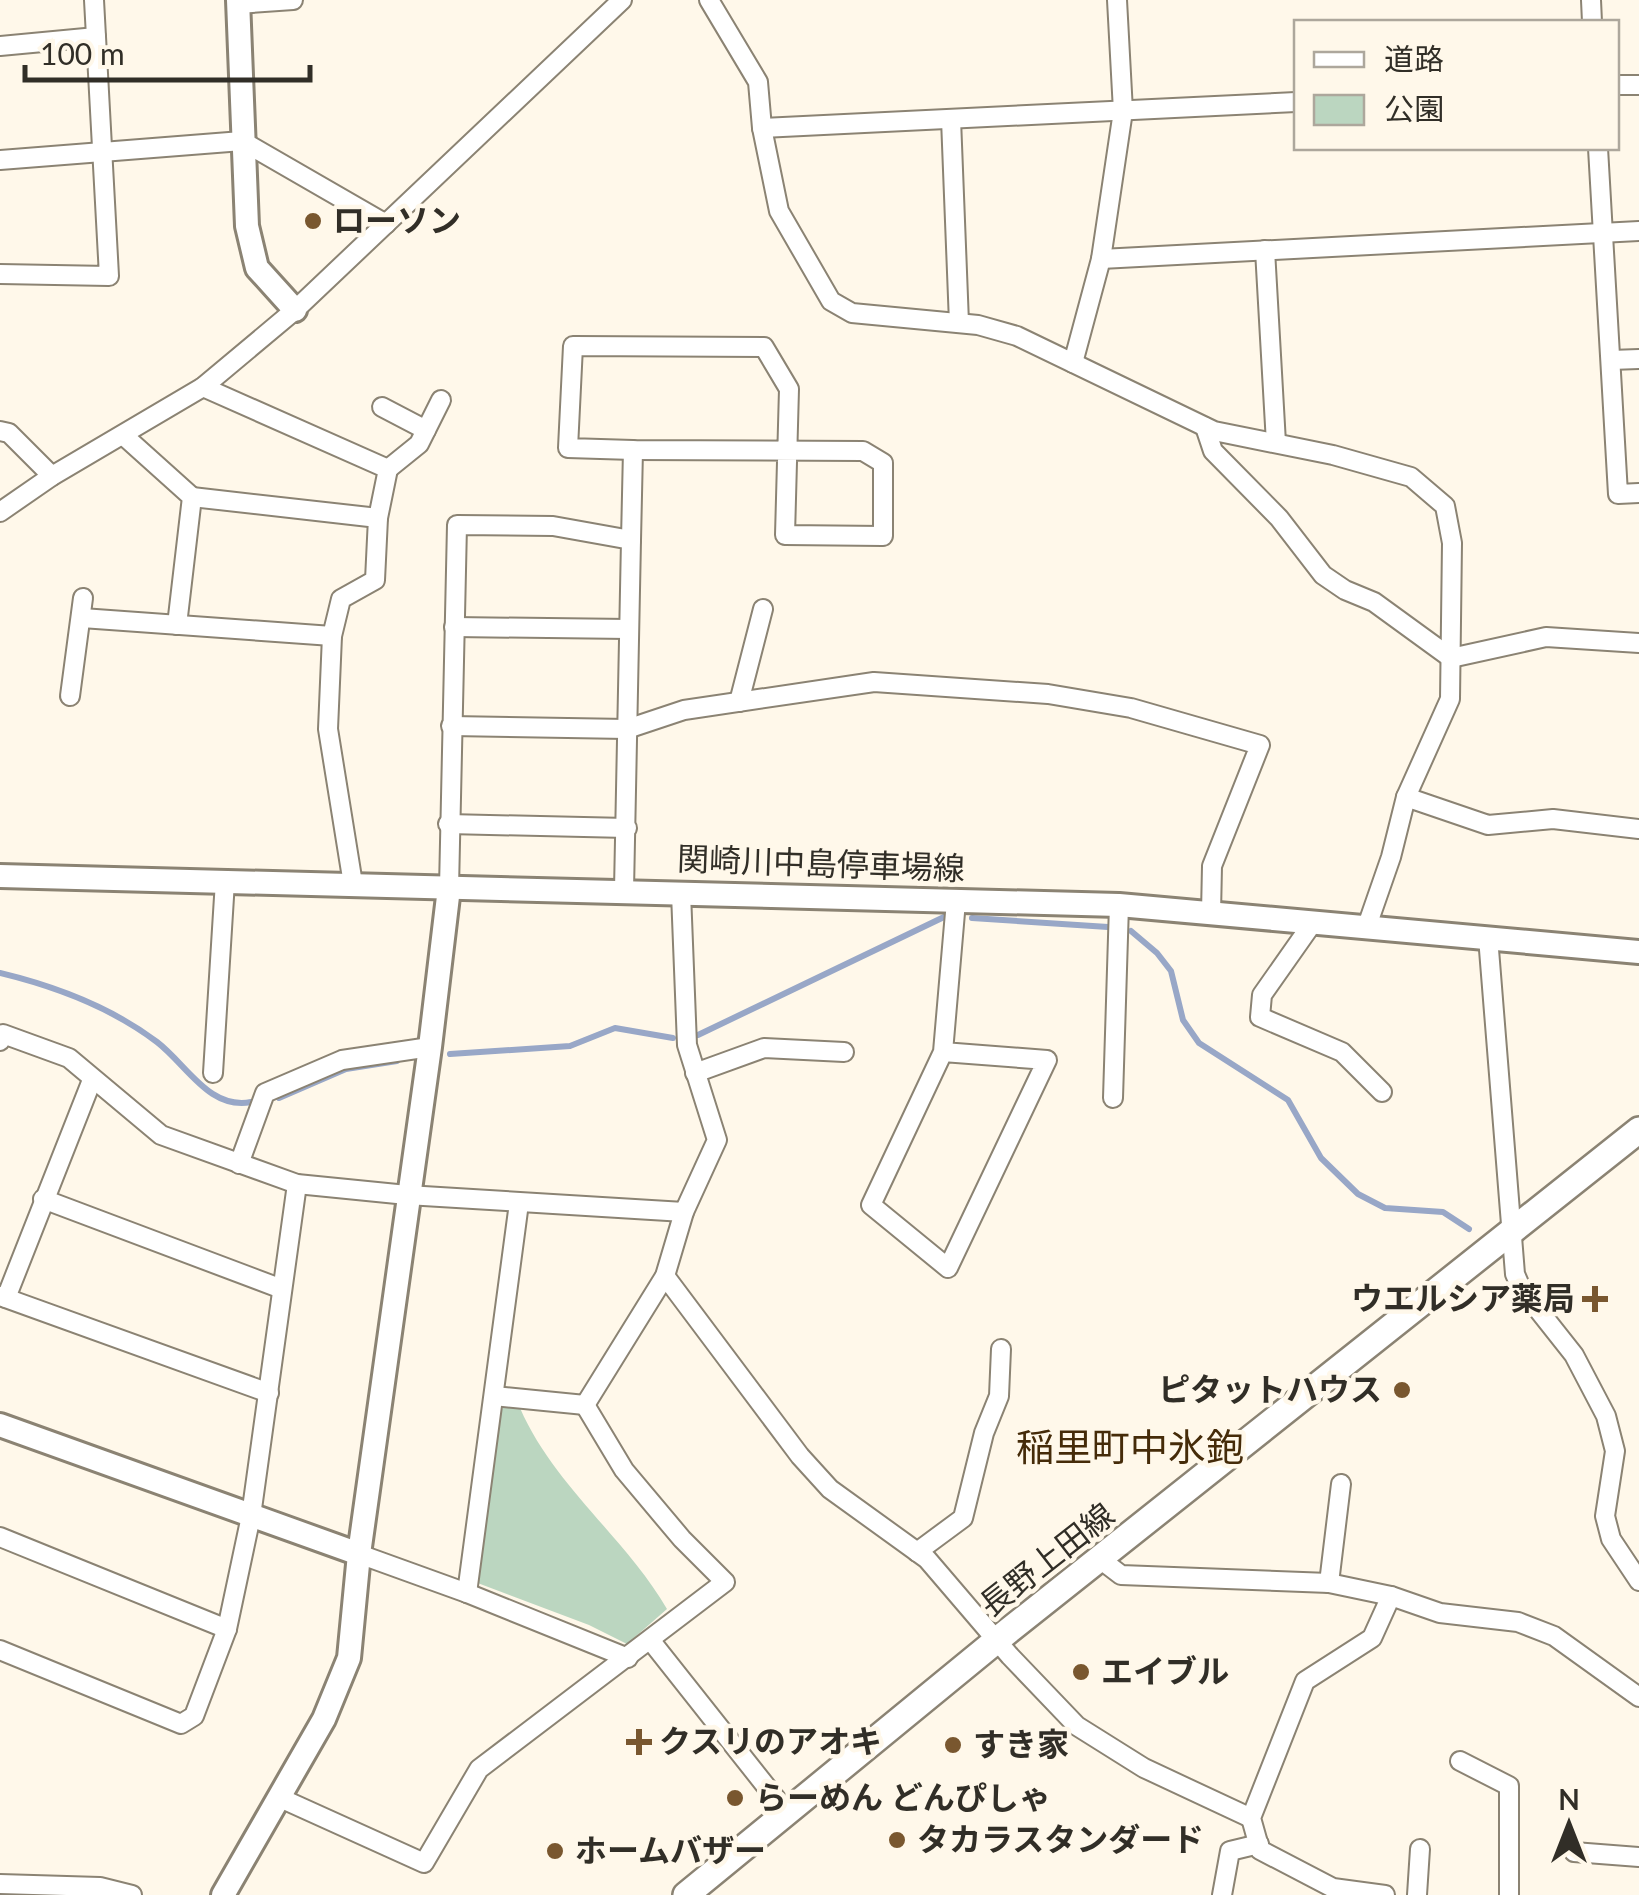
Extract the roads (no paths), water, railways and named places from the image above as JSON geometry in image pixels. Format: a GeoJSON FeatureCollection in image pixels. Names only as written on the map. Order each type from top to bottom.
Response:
{"type":"FeatureCollection","features":[{"type":"Feature","properties":{"kind":"main road","name":"長野上田線"},"geometry":{"type":"LineString","coordinates":[[686,1895],[997,1640],[1639,1130]]}},
{"type":"Feature","properties":{"kind":"street"},"geometry":{"type":"LineString","coordinates":[[0,274],[109,276],[94,0]]}},
{"type":"Feature","properties":{"kind":"street"},"geometry":{"type":"LineString","coordinates":[[293,0],[238,2],[247,226],[256,268],[296,310]]}},
{"type":"Feature","properties":{"kind":"street"},"geometry":{"type":"LineString","coordinates":[[0,512],[52,476],[203,387],[296,310],[622,0]]}},
{"type":"Feature","properties":{"kind":"street"},"geometry":{"type":"LineString","coordinates":[[709,0],[758,82],[762,128],[780,211],[831,301],[852,313],[959,323],[1017,336],[1205,426],[1412,477],[1445,506],[1452,543],[1450,699],[1406,797],[1391,857],[1367,926]]}},
{"type":"Feature","properties":{"kind":"street"},"geometry":{"type":"LineString","coordinates":[[1072,363],[1101,258],[1123,111],[1118,0]]}},
{"type":"Feature","properties":{"kind":"street"},"geometry":{"type":"LineString","coordinates":[[0,46],[96,37]]}},
{"type":"Feature","properties":{"kind":"street"},"geometry":{"type":"LineString","coordinates":[[762,128],[1294,102]]}},
{"type":"Feature","properties":{"kind":"street"},"geometry":{"type":"LineString","coordinates":[[951,119],[959,323]]}},
{"type":"Feature","properties":{"kind":"street"},"geometry":{"type":"LineString","coordinates":[[0,160],[242,141],[386,224]]}},
{"type":"Feature","properties":{"kind":"street"},"geometry":{"type":"LineString","coordinates":[[1598,150],[1618,494],[1639,493]]}},
{"type":"Feature","properties":{"kind":"street"},"geometry":{"type":"LineString","coordinates":[[1101,258],[1639,231]]}},
{"type":"Feature","properties":{"kind":"street"},"geometry":{"type":"LineString","coordinates":[[1265,250],[1276,443]]}},
{"type":"Feature","properties":{"kind":"street"},"geometry":{"type":"LineString","coordinates":[[633,450],[568,448],[574,346],[764,348],[789,389],[788,450],[785,536],[883,536],[883,463],[863,451],[788,450],[633,450]]}},
{"type":"Feature","properties":{"kind":"street"},"geometry":{"type":"LineString","coordinates":[[1611,360],[1639,359]]}},
{"type":"Feature","properties":{"kind":"street"},"geometry":{"type":"LineString","coordinates":[[203,387],[388,470]]}},
{"type":"Feature","properties":{"kind":"street"},"geometry":{"type":"LineString","coordinates":[[353,884],[328,729],[332,636],[341,598],[374,580],[378,518],[388,470],[419,444],[440,400]]}},
{"type":"Feature","properties":{"kind":"street"},"geometry":{"type":"LineString","coordinates":[[382,407],[426,430]]}},
{"type":"Feature","properties":{"kind":"street"},"geometry":{"type":"LineString","coordinates":[[1205,426],[1212,451],[1278,518],[1323,575],[1374,602],[1450,658],[1546,637],[1639,643]]}},
{"type":"Feature","properties":{"kind":"street"},"geometry":{"type":"LineString","coordinates":[[0,431],[9,433],[52,476]]}},
{"type":"Feature","properties":{"kind":"street"},"geometry":{"type":"LineString","coordinates":[[123,435],[192,497],[378,518]]}},
{"type":"Feature","properties":{"kind":"street"},"geometry":{"type":"LineString","coordinates":[[624,890],[633,450]]}},
{"type":"Feature","properties":{"kind":"street"},"geometry":{"type":"LineString","coordinates":[[178,625],[192,497]]}},
{"type":"Feature","properties":{"kind":"street"},"geometry":{"type":"LineString","coordinates":[[223,1895],[324,1719],[349,1658],[359,1554],[449,888],[457,525],[553,526],[631,540]]}},
{"type":"Feature","properties":{"kind":"street"},"geometry":{"type":"LineString","coordinates":[[70,696],[84,598]]}},
{"type":"Feature","properties":{"kind":"street"},"geometry":{"type":"LineString","coordinates":[[739,702],[763,609]]}},
{"type":"Feature","properties":{"kind":"street"},"geometry":{"type":"LineString","coordinates":[[82,618],[332,636]]}},
{"type":"Feature","properties":{"kind":"street"},"geometry":{"type":"LineString","coordinates":[[454,626],[629,630]]}},
{"type":"Feature","properties":{"kind":"street"},"geometry":{"type":"LineString","coordinates":[[451,726],[628,729],[684,710],[874,682],[1048,694],[1132,708],[1260,745],[1212,866],[1211,913]]}},
{"type":"Feature","properties":{"kind":"street"},"geometry":{"type":"LineString","coordinates":[[1406,797],[1488,825],[1553,818],[1639,829]]}},
{"type":"Feature","properties":{"kind":"street"},"geometry":{"type":"LineString","coordinates":[[448,824],[627,828]]}},
{"type":"Feature","properties":{"kind":"street","name":"関崎川中島停車場線"},"geometry":{"type":"LineString","coordinates":[[0,876],[1119,905],[1639,952]]}},
{"type":"Feature","properties":{"kind":"street"},"geometry":{"type":"LineString","coordinates":[[213,1073],[225,881]]}},
{"type":"Feature","properties":{"kind":"street"},"geometry":{"type":"LineString","coordinates":[[585,1405],[665,1276],[684,1212],[717,1140],[687,1045],[682,892]]}},
{"type":"Feature","properties":{"kind":"street"},"geometry":{"type":"LineString","coordinates":[[943,1052],[1047,1060],[948,1268],[871,1205],[943,1052],[956,900]]}},
{"type":"Feature","properties":{"kind":"street"},"geometry":{"type":"LineString","coordinates":[[1113,1098],[1119,905]]}},
{"type":"Feature","properties":{"kind":"street"},"geometry":{"type":"LineString","coordinates":[[1314,921],[1262,996],[1260,1017],[1342,1052],[1382,1092]]}},
{"type":"Feature","properties":{"kind":"street"},"geometry":{"type":"LineString","coordinates":[[1488,937],[1515,1274],[1521,1288],[1574,1356],[1606,1416],[1615,1451],[1605,1516],[1611,1539],[1639,1581]]}},
{"type":"Feature","properties":{"kind":"street"},"geometry":{"type":"LineString","coordinates":[[0,1042],[3,1034],[70,1058],[161,1135],[297,1184],[407,1196],[684,1212]]}},
{"type":"Feature","properties":{"kind":"street"},"geometry":{"type":"LineString","coordinates":[[239,1164],[265,1092],[342,1060],[430,1046]]}},
{"type":"Feature","properties":{"kind":"street"},"geometry":{"type":"LineString","coordinates":[[696,1073],[764,1048],[844,1052]]}},
{"type":"Feature","properties":{"kind":"street"},"geometry":{"type":"LineString","coordinates":[[92,1080],[3,1297],[269,1393]]}},
{"type":"Feature","properties":{"kind":"street"},"geometry":{"type":"LineString","coordinates":[[0,1650],[181,1724],[194,1716],[226,1628],[251,1516],[297,1184]]}},
{"type":"Feature","properties":{"kind":"street"},"geometry":{"type":"LineString","coordinates":[[43,1199],[282,1290]]}},
{"type":"Feature","properties":{"kind":"street"},"geometry":{"type":"LineString","coordinates":[[467,1593],[519,1203]]}},
{"type":"Feature","properties":{"kind":"street"},"geometry":{"type":"LineString","coordinates":[[665,1276],[830,1489],[927,1559],[1076,1726],[1144,1768],[1252,1818]]}},
{"type":"Feature","properties":{"kind":"street"},"geometry":{"type":"LineString","coordinates":[[917,1552],[963,1518],[984,1433],[999,1396],[1001,1349]]}},
{"type":"Feature","properties":{"kind":"street"},"geometry":{"type":"LineString","coordinates":[[494,1396],[585,1405]]}},
{"type":"Feature","properties":{"kind":"street"},"geometry":{"type":"LineString","coordinates":[[278,1797],[424,1862],[479,1770],[726,1582],[682,1539],[624,1470],[585,1405]]}},
{"type":"Feature","properties":{"kind":"street"},"geometry":{"type":"LineString","coordinates":[[0,1425],[467,1593],[628,1658]]}},
{"type":"Feature","properties":{"kind":"street"},"geometry":{"type":"LineString","coordinates":[[1329,1584],[1341,1484]]}},
{"type":"Feature","properties":{"kind":"street"},"geometry":{"type":"LineString","coordinates":[[0,1537],[226,1628]]}},
{"type":"Feature","properties":{"kind":"street"},"geometry":{"type":"LineString","coordinates":[[1100,1559],[1121,1574],[1329,1584],[1392,1596],[1440,1613],[1518,1622],[1554,1636],[1638,1694]]}},
{"type":"Feature","properties":{"kind":"street"},"geometry":{"type":"LineString","coordinates":[[1384,1895],[1333,1888],[1260,1850],[1252,1818],[1305,1681],[1372,1638],[1392,1596]]}},
{"type":"Feature","properties":{"kind":"street"},"geometry":{"type":"LineString","coordinates":[[651,1641],[788,1814]]}},
{"type":"Feature","properties":{"kind":"street"},"geometry":{"type":"LineString","coordinates":[[1460,1761],[1510,1786],[1508,1895]]}},
{"type":"Feature","properties":{"kind":"street"},"geometry":{"type":"LineString","coordinates":[[1222,1895],[1230,1852],[1258,1844]]}},
{"type":"Feature","properties":{"kind":"street"},"geometry":{"type":"LineString","coordinates":[[1417,1895],[1420,1850]]}},
{"type":"Feature","properties":{"kind":"street"},"geometry":{"type":"LineString","coordinates":[[1574,1852],[1639,1857]]}},
{"type":"Feature","properties":{"kind":"street"},"geometry":{"type":"LineString","coordinates":[[0,1884],[45,1890],[100,1887],[132,1895]]}},
{"type":"Feature","properties":{"kind":"waterway"},"geometry":{"type":"LineString","coordinates":[[698,1035],[944,917]]}},
{"type":"Feature","properties":{"kind":"waterway"},"geometry":{"type":"LineString","coordinates":[[972,918],[1108,927]]}},
{"type":"Feature","properties":{"kind":"waterway"},"geometry":{"type":"LineString","coordinates":[[1131,931],[1171,971],[1183,1020],[1199,1043],[1288,1100],[1321,1158],[1358,1194],[1385,1208],[1443,1212],[1469,1229]]}},
{"type":"Feature","properties":{"kind":"waterway"},"geometry":{"type":"LineString","coordinates":[[0,973],[41,984],[102,1009],[157,1042],[211,1093],[236,1103],[251,1102]]}},
{"type":"Feature","properties":{"kind":"waterway"},"geometry":{"type":"LineString","coordinates":[[450,1054],[570,1046],[615,1028],[673,1038]]}},
{"type":"Feature","properties":{"kind":"waterway"},"geometry":{"type":"LineString","coordinates":[[279,1098],[346,1069],[397,1061]]}},
{"type":"Feature","properties":{"kind":"place","name":"ローソン"},"geometry":{"type":"Point","coordinates":[313,221]}},
{"type":"Feature","properties":{"kind":"place","name":"ウエルシア薬局"},"geometry":{"type":"Point","coordinates":[1595,1299]}},
{"type":"Feature","properties":{"kind":"place","name":"ピタットハウス"},"geometry":{"type":"Point","coordinates":[1402,1390]}},
{"type":"Feature","properties":{"kind":"place","name":"エイブル"},"geometry":{"type":"Point","coordinates":[1081,1672]}},
{"type":"Feature","properties":{"kind":"place","name":"クスリのアオキ"},"geometry":{"type":"Point","coordinates":[639,1742]}},
{"type":"Feature","properties":{"kind":"place","name":"すき家"},"geometry":{"type":"Point","coordinates":[953,1745]}},
{"type":"Feature","properties":{"kind":"place","name":"らーめん どんぴしゃ"},"geometry":{"type":"Point","coordinates":[735,1798]}},
{"type":"Feature","properties":{"kind":"place","name":"タカラスタンダード"},"geometry":{"type":"Point","coordinates":[897,1840]}},
{"type":"Feature","properties":{"kind":"place","name":"ホームバザー"},"geometry":{"type":"Point","coordinates":[555,1851]}},
{"type":"Feature","properties":{"kind":"district","name":"稲里町中氷鉋"},"geometry":{"type":"Point","coordinates":[1130,1448]}}]}
